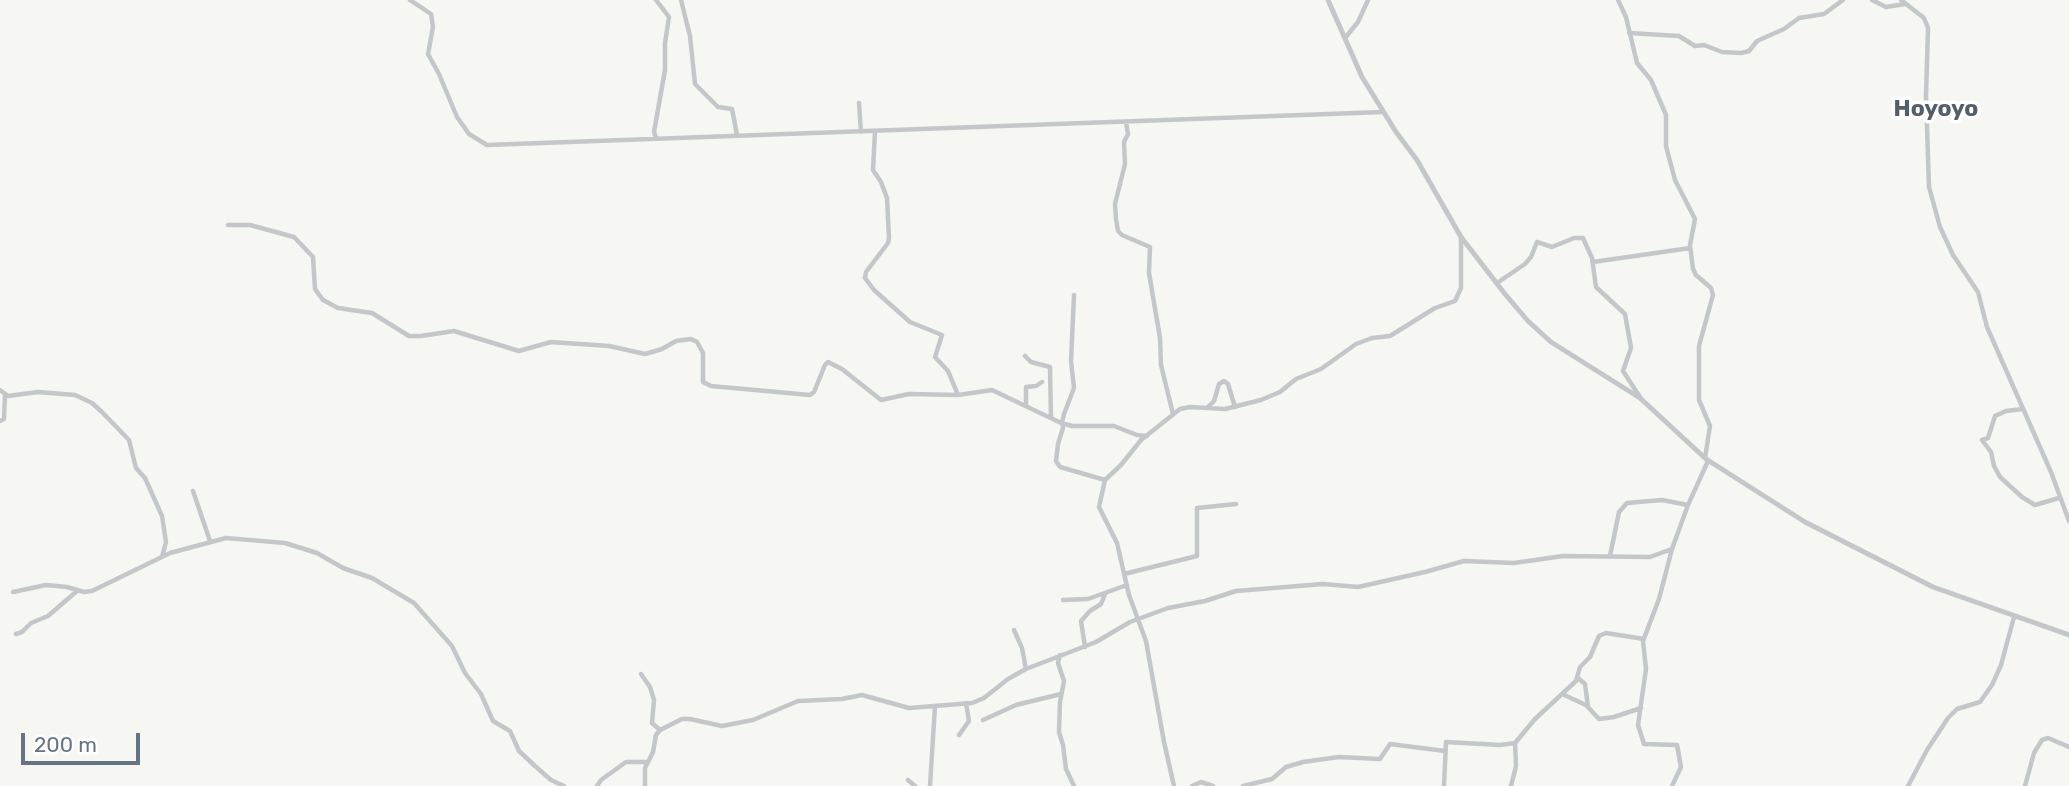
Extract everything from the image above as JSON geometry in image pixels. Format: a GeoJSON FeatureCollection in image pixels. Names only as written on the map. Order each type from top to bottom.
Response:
{"type":"FeatureCollection","features":[{"type":"Feature","properties":{"kind":"street"},"geometry":{"type":"LineString","coordinates":[[410,0],[427,9],[432,17],[428,54],[457,117],[464,129],[485,144],[1383,112]]}},
{"type":"Feature","properties":{"kind":"street"},"geometry":{"type":"LineString","coordinates":[[656,0],[669,17],[665,43],[666,71],[654,132],[656,138]]}},
{"type":"Feature","properties":{"kind":"street"},"geometry":{"type":"LineString","coordinates":[[681,0],[690,36],[697,88],[718,107],[732,109],[737,135]]}},
{"type":"Feature","properties":{"kind":"street"},"geometry":{"type":"LineString","coordinates":[[1328,0],[1362,77],[1417,160],[1461,237],[1528,321],[1561,350],[1618,382],[1640,398],[1707,460],[1805,522],[1918,580],[2069,635]]}},
{"type":"Feature","properties":{"kind":"street"},"geometry":{"type":"LineString","coordinates":[[1345,38],[1358,22],[1368,0]]}},
{"type":"Feature","properties":{"kind":"street"},"geometry":{"type":"LineString","coordinates":[[1618,0],[1624,10],[1637,63],[1651,80],[1666,115],[1666,146],[1675,180],[1695,219],[1690,248],[1695,272],[1710,287],[1713,295],[1699,346],[1699,400],[1710,426],[1707,460],[1672,549],[1662,590],[1644,639],[1646,669],[1638,726],[1644,744],[1674,744],[1679,749],[1681,766],[1672,786]]}},
{"type":"Feature","properties":{"kind":"street"},"geometry":{"type":"LineString","coordinates":[[1629,33],[1679,36],[1695,46],[1704,45],[1722,52],[1741,54],[1749,51],[1756,41],[1784,29],[1799,18],[1824,14],[1843,0]]}},
{"type":"Feature","properties":{"kind":"street"},"geometry":{"type":"LineString","coordinates":[[1872,0],[1886,7],[1903,2],[1924,18],[1928,29],[1926,96],[1929,187],[1938,220],[1953,255],[1977,289],[1987,327],[2051,472],[2069,521]]}},
{"type":"Feature","properties":{"kind":"street"},"geometry":{"type":"LineString","coordinates":[[859,103],[861,132]]}},
{"type":"Feature","properties":{"kind":"street"},"geometry":{"type":"LineString","coordinates":[[1126,122],[1128,134],[1124,142],[1124,167],[1115,204],[1116,219],[1118,231],[1122,235],[1150,247],[1149,273],[1160,338],[1161,365],[1173,414]]}},
{"type":"Feature","properties":{"kind":"street"},"geometry":{"type":"LineString","coordinates":[[875,131],[873,170],[887,198],[889,238],[866,272],[865,278],[874,290],[910,322],[942,335],[935,357],[948,371],[958,395]]}},
{"type":"Feature","properties":{"kind":"street"},"geometry":{"type":"LineString","coordinates":[[228,225],[250,225],[294,237],[313,257],[315,289],[323,300],[338,308],[372,313],[408,336],[454,331],[519,351],[551,342],[609,346],[645,354],[666,348],[676,341],[691,339],[698,342],[703,354],[703,382],[711,386],[810,395],[828,362],[842,369],[881,400],[909,394],[958,395],[992,390],[1051,419],[1072,426],[1114,426],[1147,436]]}},
{"type":"Feature","properties":{"kind":"street"},"geometry":{"type":"LineString","coordinates":[[1174,786],[1146,641],[1127,585],[1117,543],[1099,507],[1105,480],[1147,436],[1173,414],[1190,407],[1235,407],[1253,403],[1280,392],[1296,379],[1330,364],[1350,347],[1372,338],[1390,336],[1435,308],[1455,301],[1461,288],[1461,237]]}},
{"type":"Feature","properties":{"kind":"street"},"geometry":{"type":"LineString","coordinates":[[1497,283],[1529,261],[1537,242],[1552,247],[1581,237],[1585,239],[1593,262],[1596,287],[1625,314],[1631,348],[1623,371],[1640,398]]}},
{"type":"Feature","properties":{"kind":"street"},"geometry":{"type":"LineString","coordinates":[[1593,262],[1690,248]]}},
{"type":"Feature","properties":{"kind":"street"},"geometry":{"type":"LineString","coordinates":[[1074,295],[1074,388],[1062,423],[1057,464],[1105,480]]}},
{"type":"Feature","properties":{"kind":"street"},"geometry":{"type":"LineString","coordinates":[[1025,356],[1031,362],[1051,368],[1051,419]]}},
{"type":"Feature","properties":{"kind":"street"},"geometry":{"type":"LineString","coordinates":[[1207,408],[1214,401],[1219,383],[1224,381],[1228,384],[1235,407]]}},
{"type":"Feature","properties":{"kind":"street"},"geometry":{"type":"LineString","coordinates":[[1026,406],[1026,387],[1037,386],[1041,382]]}},
{"type":"Feature","properties":{"kind":"street"},"geometry":{"type":"LineString","coordinates":[[0,390],[5,395],[4,419],[0,421]]}},
{"type":"Feature","properties":{"kind":"street"},"geometry":{"type":"LineString","coordinates":[[5,395],[38,392],[78,396],[94,404],[121,431],[129,440],[136,468],[145,478],[162,516],[166,542],[162,557]]}},
{"type":"Feature","properties":{"kind":"street"},"geometry":{"type":"LineString","coordinates":[[2023,409],[2010,410],[1995,416],[1988,438],[1982,440],[2000,477],[2022,497],[2035,505],[2059,498]]}},
{"type":"Feature","properties":{"kind":"street"},"geometry":{"type":"LineString","coordinates":[[193,491],[210,541]]}},
{"type":"Feature","properties":{"kind":"street"},"geometry":{"type":"LineString","coordinates":[[1610,556],[1619,512],[1627,503],[1662,500],[1688,505]]}},
{"type":"Feature","properties":{"kind":"street"},"geometry":{"type":"LineString","coordinates":[[1124,573],[1197,556],[1197,508],[1236,504]]}},
{"type":"Feature","properties":{"kind":"street"},"geometry":{"type":"LineString","coordinates":[[13,592],[39,585],[92,591],[176,551],[210,541],[234,538],[285,543],[317,553],[343,568],[372,578],[413,602],[452,646],[481,694],[493,721],[510,731],[519,751],[541,772],[564,786]]}},
{"type":"Feature","properties":{"kind":"street"},"geometry":{"type":"LineString","coordinates":[[645,786],[645,768],[660,730],[685,719],[717,726],[747,722],[798,701],[842,699],[862,695],[909,708],[979,701],[1026,669],[1085,647],[1139,618],[1179,605],[1253,588],[1323,584],[1358,587],[1425,572],[1453,562],[1471,560],[1514,563],[1563,556],[1650,557],[1672,549]]}},
{"type":"Feature","properties":{"kind":"street"},"geometry":{"type":"LineString","coordinates":[[1063,600],[1088,599],[1127,585]]}},
{"type":"Feature","properties":{"kind":"street"},"geometry":{"type":"LineString","coordinates":[[16,634],[31,623],[48,616],[78,590]]}},
{"type":"Feature","properties":{"kind":"street"},"geometry":{"type":"LineString","coordinates":[[1085,647],[1082,621],[1090,611],[1101,604],[1105,594]]}},
{"type":"Feature","properties":{"kind":"street"},"geometry":{"type":"LineString","coordinates":[[1908,786],[1948,718],[1957,709],[1980,702],[1992,685],[2004,656],[2014,617]]}},
{"type":"Feature","properties":{"kind":"street"},"geometry":{"type":"LineString","coordinates":[[1014,630],[1022,648],[1026,669]]}},
{"type":"Feature","properties":{"kind":"street"},"geometry":{"type":"LineString","coordinates":[[1511,786],[1516,766],[1515,743],[1535,719],[1578,678],[1580,667],[1590,657],[1599,636],[1606,633],[1644,639]]}},
{"type":"Feature","properties":{"kind":"street"},"geometry":{"type":"LineString","coordinates":[[1060,655],[1058,663],[1064,681],[1059,732],[1066,769],[1074,786]]}},
{"type":"Feature","properties":{"kind":"street"},"geometry":{"type":"LineString","coordinates":[[641,674],[652,691],[655,705],[652,723],[660,730]]}},
{"type":"Feature","properties":{"kind":"street"},"geometry":{"type":"LineString","coordinates":[[1578,678],[1585,684],[1588,708]]}},
{"type":"Feature","properties":{"kind":"street"},"geometry":{"type":"LineString","coordinates":[[983,720],[1016,705],[1061,694]]}},
{"type":"Feature","properties":{"kind":"street"},"geometry":{"type":"LineString","coordinates":[[1562,694],[1588,708],[1596,718],[1604,720],[1641,708]]}},
{"type":"Feature","properties":{"kind":"street"},"geometry":{"type":"LineString","coordinates":[[959,735],[969,720],[966,703]]}},
{"type":"Feature","properties":{"kind":"street"},"geometry":{"type":"LineString","coordinates":[[930,786],[935,706]]}},
{"type":"Feature","properties":{"kind":"street"},"geometry":{"type":"LineString","coordinates":[[2025,786],[2034,753],[2042,740],[2048,738],[2069,747]]}},
{"type":"Feature","properties":{"kind":"street"},"geometry":{"type":"LineString","coordinates":[[1444,786],[1445,743],[1515,743]]}},
{"type":"Feature","properties":{"kind":"street"},"geometry":{"type":"LineString","coordinates":[[1243,786],[1272,779],[1283,768],[1303,762],[1339,757],[1380,759],[1390,744],[1445,751]]}},
{"type":"Feature","properties":{"kind":"street"},"geometry":{"type":"LineString","coordinates":[[597,786],[626,762],[648,761]]}},
{"type":"Feature","properties":{"kind":"street"},"geometry":{"type":"LineString","coordinates":[[908,780],[915,786]]}},
{"type":"Feature","properties":{"kind":"street"},"geometry":{"type":"LineString","coordinates":[[1192,786],[1201,782],[1213,786]]}},
{"type":"Feature","properties":{"kind":"district","name":"Hoyoyo"},"geometry":{"type":"Point","coordinates":[1936,109]}}]}
